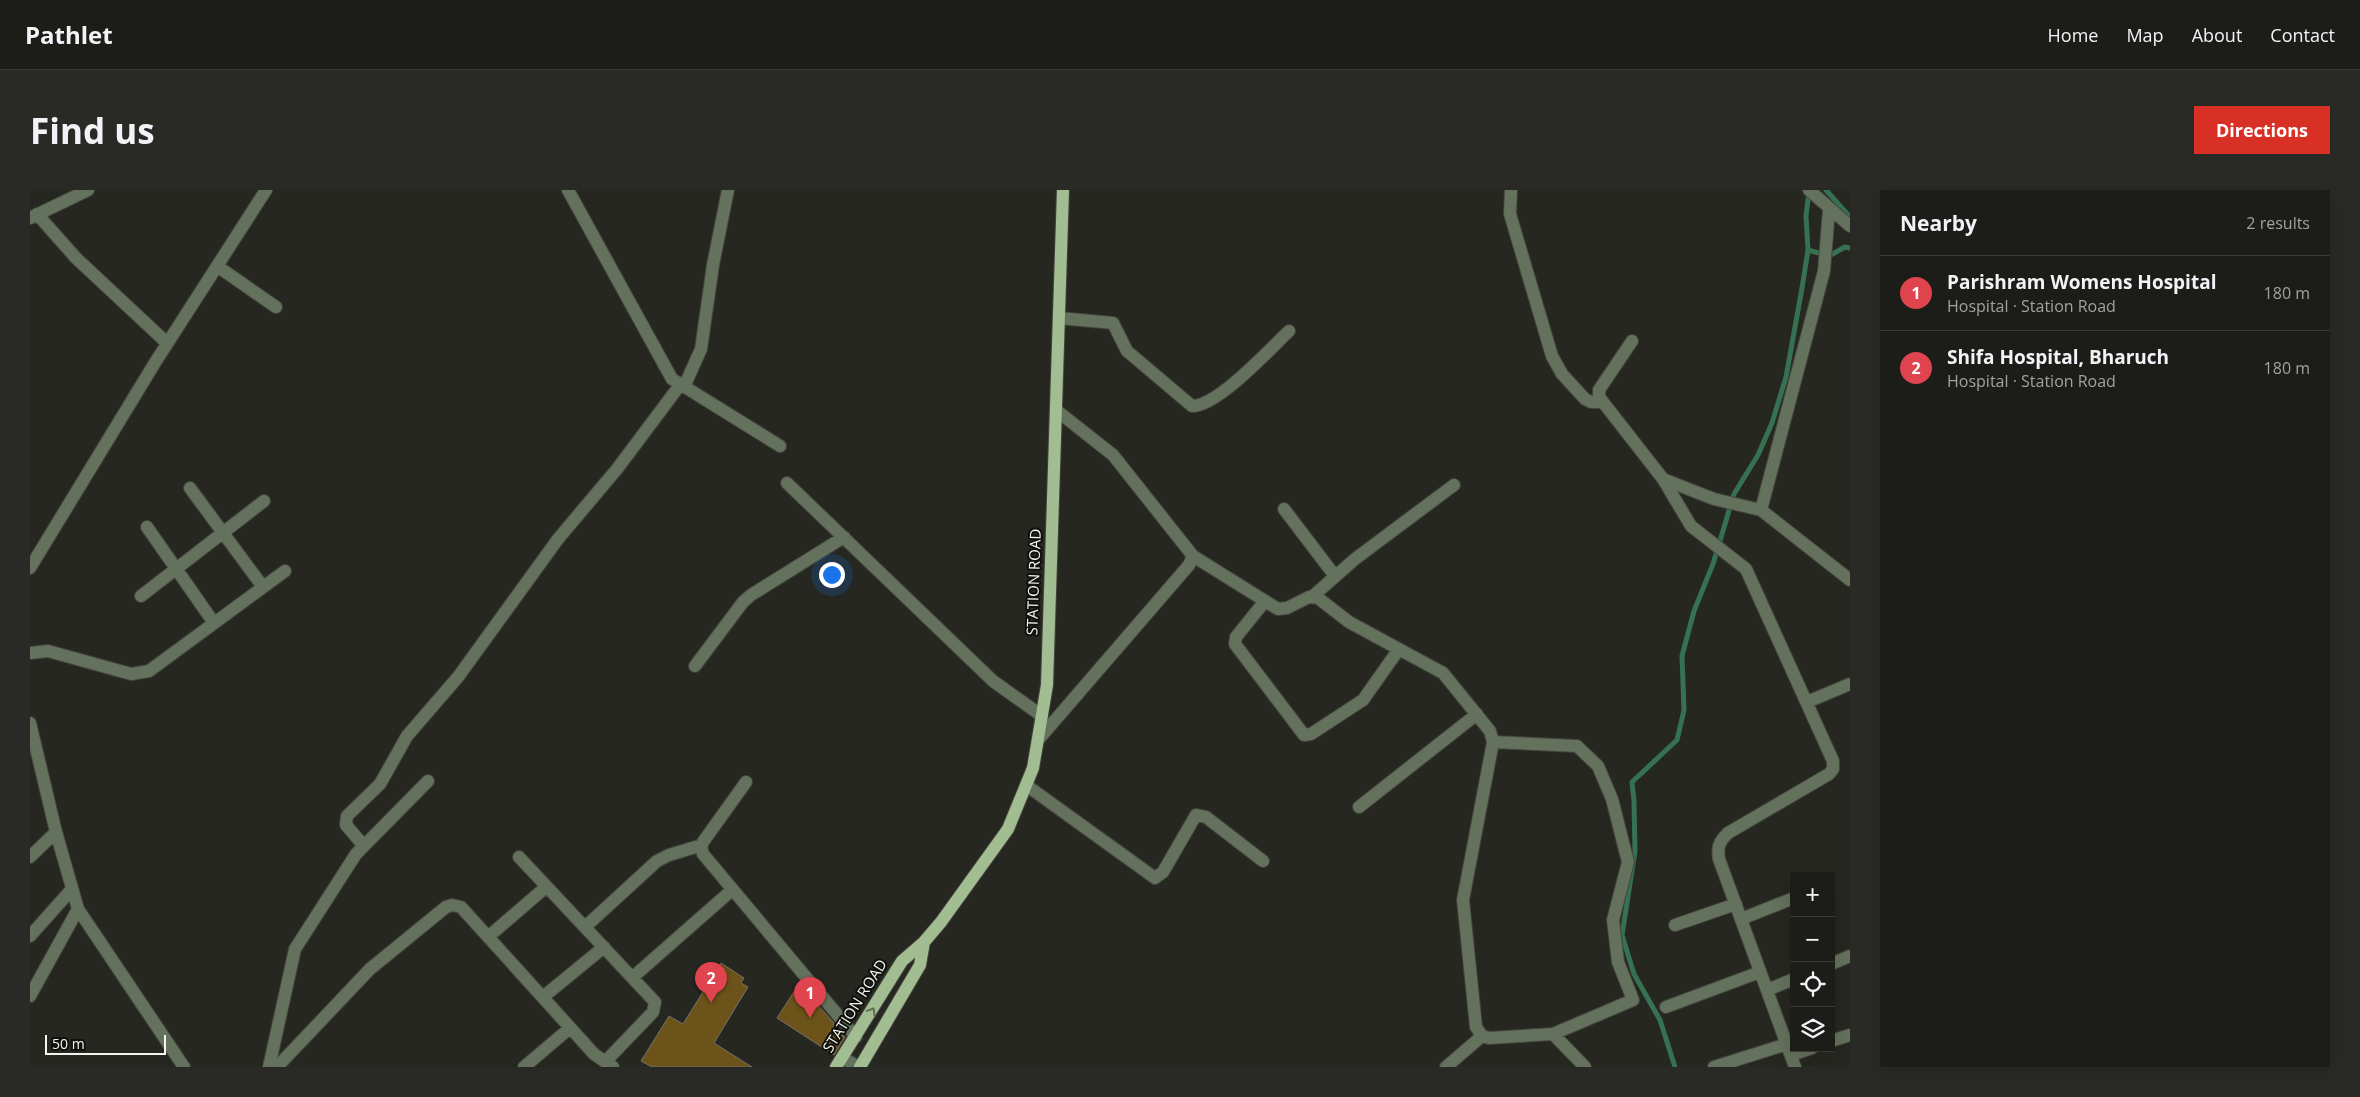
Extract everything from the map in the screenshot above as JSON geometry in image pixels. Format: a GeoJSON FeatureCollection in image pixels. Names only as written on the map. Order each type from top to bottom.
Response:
{"type":"FeatureCollection","features":[{"type":"Feature","properties":{"kind":"main road","name":"STATION ROAD"},"geometry":{"type":"LineString","coordinates":[[839,1063],[902,960],[924,942],[941,922],[1008,829],[1033,768],[1047,685],[1063,190]]}},
{"type":"Feature","properties":{"kind":"main road","name":"STATION ROAD"},"geometry":{"type":"LineString","coordinates":[[860,1067],[920,965],[924,942]]}},
{"type":"Feature","properties":{"kind":"street"},"geometry":{"type":"LineString","coordinates":[[88,190],[34,216],[167,343]]}},
{"type":"Feature","properties":{"kind":"street"},"geometry":{"type":"LineString","coordinates":[[30,568],[167,343],[266,190]]}},
{"type":"Feature","properties":{"kind":"street"},"geometry":{"type":"LineString","coordinates":[[568,190],[669,375],[683,387],[780,446]]}},
{"type":"Feature","properties":{"kind":"street"},"geometry":{"type":"LineString","coordinates":[[364,846],[346,825],[347,816],[380,784],[407,736],[458,677],[558,539],[683,387],[701,349],[712,265],[728,190]]}},
{"type":"Feature","properties":{"kind":"street"},"geometry":{"type":"LineString","coordinates":[[1510,190],[1510,214],[1552,356],[1562,374],[1585,400],[1602,402]]}},
{"type":"Feature","properties":{"kind":"street"},"geometry":{"type":"LineString","coordinates":[[1809,190],[1829,210],[1850,226]]}},
{"type":"Feature","properties":{"kind":"street"},"geometry":{"type":"LineString","coordinates":[[1761,510],[1824,271],[1829,210]]}},
{"type":"Feature","properties":{"kind":"street"},"geometry":{"type":"LineString","coordinates":[[217,266],[276,307]]}},
{"type":"Feature","properties":{"kind":"street"},"geometry":{"type":"LineString","coordinates":[[1059,318],[1113,324],[1127,352],[1192,406],[1205,404],[1234,383],[1290,331]]}},
{"type":"Feature","properties":{"kind":"street"},"geometry":{"type":"LineString","coordinates":[[1632,341],[1599,390],[1602,402],[1663,479],[1692,526],[1738,560],[1750,574],[1833,761],[1833,769],[1829,774],[1720,840],[1718,848],[1720,859],[1791,1055],[1714,1067]]}},
{"type":"Feature","properties":{"kind":"street"},"geometry":{"type":"LineString","coordinates":[[1056,410],[1113,455],[1193,556],[1278,609],[1284,609],[1313,596],[1355,559],[1454,485]]}},
{"type":"Feature","properties":{"kind":"street"},"geometry":{"type":"LineString","coordinates":[[1663,479],[1714,500],[1761,510],[1850,580]]}},
{"type":"Feature","properties":{"kind":"street"},"geometry":{"type":"LineString","coordinates":[[787,482],[993,681],[1042,716]]}},
{"type":"Feature","properties":{"kind":"street"},"geometry":{"type":"LineString","coordinates":[[190,488],[222,534],[263,587]]}},
{"type":"Feature","properties":{"kind":"street"},"geometry":{"type":"LineString","coordinates":[[141,596],[264,501]]}},
{"type":"Feature","properties":{"kind":"street"},"geometry":{"type":"LineString","coordinates":[[1284,509],[1335,576]]}},
{"type":"Feature","properties":{"kind":"street"},"geometry":{"type":"LineString","coordinates":[[147,527],[214,623]]}},
{"type":"Feature","properties":{"kind":"street"},"geometry":{"type":"LineString","coordinates":[[696,666],[743,602],[752,594],[844,537]]}},
{"type":"Feature","properties":{"kind":"street"},"geometry":{"type":"LineString","coordinates":[[1038,740],[1189,565],[1193,556]]}},
{"type":"Feature","properties":{"kind":"street"},"geometry":{"type":"LineString","coordinates":[[30,653],[48,651],[132,674],[140,674],[149,671],[285,571]]}},
{"type":"Feature","properties":{"kind":"street"},"geometry":{"type":"LineString","coordinates":[[1313,596],[1349,622],[1443,673],[1490,731],[1493,742],[1463,900],[1476,1027],[1482,1036],[1489,1038],[1552,1034],[1633,1000],[1618,962],[1613,920],[1628,862],[1612,799],[1598,766],[1578,746],[1493,742]]}},
{"type":"Feature","properties":{"kind":"street"},"geometry":{"type":"LineString","coordinates":[[1265,601],[1236,637],[1235,644],[1304,734],[1311,734],[1363,700],[1399,649]]}},
{"type":"Feature","properties":{"kind":"street"},"geometry":{"type":"LineString","coordinates":[[1807,702],[1850,684]]}},
{"type":"Feature","properties":{"kind":"street"},"geometry":{"type":"LineString","coordinates":[[1359,807],[1477,714]]}},
{"type":"Feature","properties":{"kind":"street"},"geometry":{"type":"LineString","coordinates":[[30,723],[56,832],[78,909],[184,1067]]}},
{"type":"Feature","properties":{"kind":"street"},"geometry":{"type":"LineString","coordinates":[[269,1067],[295,949],[364,846],[428,781]]}},
{"type":"Feature","properties":{"kind":"street"},"geometry":{"type":"LineString","coordinates":[[585,927],[657,862],[668,855],[702,845],[746,782]]}},
{"type":"Feature","properties":{"kind":"street"},"geometry":{"type":"LineString","coordinates":[[1026,785],[1155,878],[1163,872],[1196,815],[1206,818],[1264,861]]}},
{"type":"Feature","properties":{"kind":"street"},"geometry":{"type":"LineString","coordinates":[[30,857],[56,832]]}},
{"type":"Feature","properties":{"kind":"street"},"geometry":{"type":"LineString","coordinates":[[702,845],[706,860],[856,1037]]}},
{"type":"Feature","properties":{"kind":"street"},"geometry":{"type":"LineString","coordinates":[[277,1067],[370,969],[446,907],[452,905],[461,907],[594,1054],[609,1065],[655,1007],[653,999],[519,857]]}},
{"type":"Feature","properties":{"kind":"street"},"geometry":{"type":"LineString","coordinates":[[488,937],[546,887]]}},
{"type":"Feature","properties":{"kind":"street"},"geometry":{"type":"LineString","coordinates":[[30,936],[72,888]]}},
{"type":"Feature","properties":{"kind":"street"},"geometry":{"type":"LineString","coordinates":[[633,977],[732,890]]}},
{"type":"Feature","properties":{"kind":"street"},"geometry":{"type":"LineString","coordinates":[[1742,920],[1790,900]]}},
{"type":"Feature","properties":{"kind":"street"},"geometry":{"type":"LineString","coordinates":[[1675,925],[1736,904]]}},
{"type":"Feature","properties":{"kind":"street"},"geometry":{"type":"LineString","coordinates":[[30,996],[78,909]]}},
{"type":"Feature","properties":{"kind":"street"},"geometry":{"type":"LineString","coordinates":[[542,997],[604,947]]}},
{"type":"Feature","properties":{"kind":"street"},"geometry":{"type":"LineString","coordinates":[[1835,962],[1850,956]]}},
{"type":"Feature","properties":{"kind":"street"},"geometry":{"type":"LineString","coordinates":[[1666,1007],[1760,972]]}},
{"type":"Feature","properties":{"kind":"street"},"geometry":{"type":"LineString","coordinates":[[1767,990],[1790,981]]}},
{"type":"Feature","properties":{"kind":"street"},"geometry":{"type":"LineString","coordinates":[[524,1067],[570,1028]]}},
{"type":"Feature","properties":{"kind":"street"},"geometry":{"type":"LineString","coordinates":[[1552,1034],[1585,1067]]}},
{"type":"Feature","properties":{"kind":"street"},"geometry":{"type":"LineString","coordinates":[[1835,1040],[1850,1035]]}},
{"type":"Feature","properties":{"kind":"street"},"geometry":{"type":"LineString","coordinates":[[1446,1067],[1482,1036]]}},
{"type":"Feature","properties":{"kind":"street"},"geometry":{"type":"LineString","coordinates":[[839,1063],[860,1067]]}},
{"type":"Feature","properties":{"kind":"building"},"geometry":{"type":"Polygon","coordinates":[[[721,963],[744,978],[741,983],[748,987],[714,1043],[752,1067],[652,1067],[641,1061],[669,1016],[683,1024],[721,963]]]}},
{"type":"Feature","properties":{"kind":"building"},"geometry":{"type":"Polygon","coordinates":[[[799,984],[845,1037],[834,1055],[777,1018],[799,984]]]}},
{"type":"Feature","properties":{"kind":"waterway"},"geometry":{"type":"LineString","coordinates":[[1826,190],[1850,217]]}},
{"type":"Feature","properties":{"kind":"waterway"},"geometry":{"type":"LineString","coordinates":[[1675,1067],[1660,1020],[1634,974],[1622,935],[1635,851],[1632,782],[1677,740],[1684,710],[1682,656],[1694,611],[1713,564],[1734,494],[1758,455],[1772,423],[1786,377],[1808,250],[1806,216],[1809,192]]}},
{"type":"Feature","properties":{"kind":"waterway"},"geometry":{"type":"LineString","coordinates":[[1808,250],[1829,256],[1845,247],[1850,248]]}},
{"type":"Feature","properties":{"kind":"place","name":"Shifa Hospital, Bharuch"},"geometry":{"type":"Point","coordinates":[711,1003]}},
{"type":"Feature","properties":{"kind":"place","name":"Parishram Womens Hospital"},"geometry":{"type":"Point","coordinates":[810,1018]}}]}
